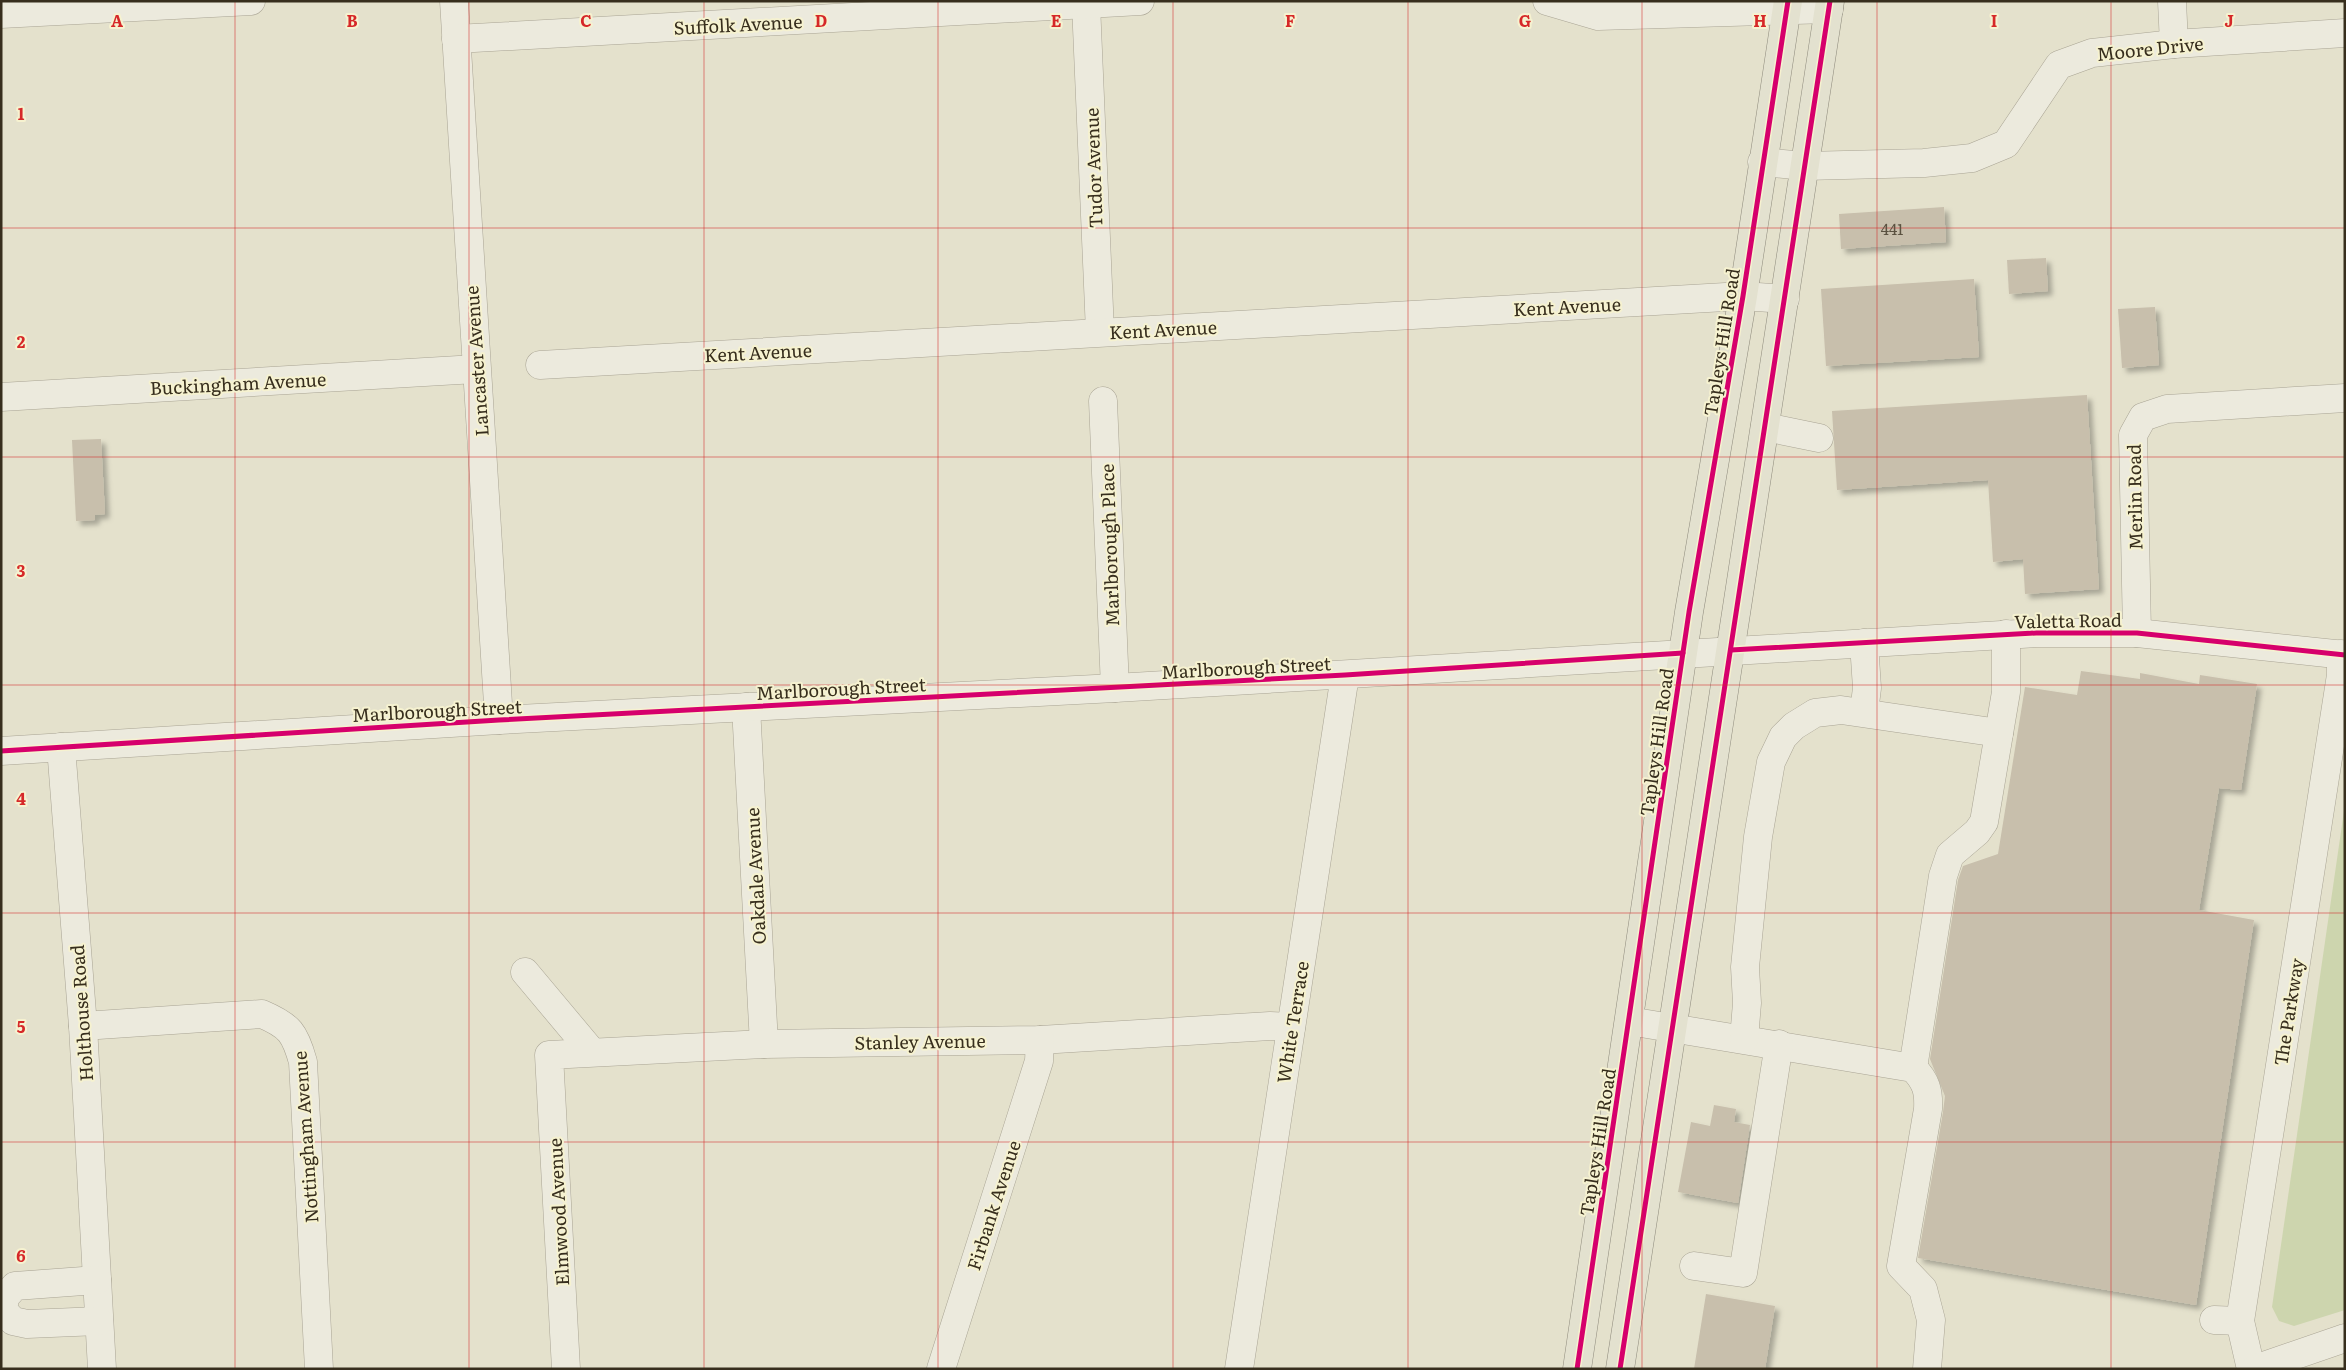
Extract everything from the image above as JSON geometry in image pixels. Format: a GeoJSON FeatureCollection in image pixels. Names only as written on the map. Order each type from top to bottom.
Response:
{"type":"FeatureCollection","features":[{"type":"Feature","properties":{"kind":"main road","name":"Tapleys Hill Road"},"geometry":{"type":"LineString","coordinates":[[1576,1369],[1683,653],[1743,296],[1762,162],[1788,5]]}},
{"type":"Feature","properties":{"kind":"main road"},"geometry":{"type":"LineString","coordinates":[[1620,1369],[1829,5]]}},
{"type":"Feature","properties":{"kind":"street"},"geometry":{"type":"LineString","coordinates":[[1,14],[252,1]]}},
{"type":"Feature","properties":{"kind":"street","name":"Lancaster Avenue"},"geometry":{"type":"LineString","coordinates":[[454,1],[499,720]]}},
{"type":"Feature","properties":{"kind":"street","name":"Suffolk Avenue"},"geometry":{"type":"LineString","coordinates":[[456,40],[1140,1]]}},
{"type":"Feature","properties":{"kind":"street"},"geometry":{"type":"LineString","coordinates":[[1547,1],[1598,16],[1788,5],[1829,5]]}},
{"type":"Feature","properties":{"kind":"street"},"geometry":{"type":"LineString","coordinates":[[2172,1],[2174,44]]}},
{"type":"Feature","properties":{"kind":"street","name":"Tudor Avenue"},"geometry":{"type":"LineString","coordinates":[[1086,4],[1100,332]]}},
{"type":"Feature","properties":{"kind":"street","name":"Moore Drive"},"geometry":{"type":"LineString","coordinates":[[1762,162],[1805,166],[1924,163],[1972,158],[2006,144],[2059,65],[2092,53],[2174,44],[2345,33]]}},
{"type":"Feature","properties":{"kind":"street","name":"Kent Avenue"},"geometry":{"type":"LineString","coordinates":[[540,365],[1743,296],[1785,299]]}},
{"type":"Feature","properties":{"kind":"street","name":"Buckingham Avenue"},"geometry":{"type":"LineString","coordinates":[[1,397],[476,369]]}},
{"type":"Feature","properties":{"kind":"street","name":"Merlin Road"},"geometry":{"type":"LineString","coordinates":[[2137,633],[2133,435],[2142,417],[2166,409],[2345,398]]}},
{"type":"Feature","properties":{"kind":"street","name":"Marlborough Place"},"geometry":{"type":"LineString","coordinates":[[1103,401],[1115,688]]}},
{"type":"Feature","properties":{"kind":"street"},"geometry":{"type":"LineString","coordinates":[[1765,427],[1819,438]]}},
{"type":"Feature","properties":{"kind":"street","name":"Valetta Road"},"geometry":{"type":"LineString","coordinates":[[1731,650],[2006,634],[2137,633],[2343,654]]}},
{"type":"Feature","properties":{"kind":"street"},"geometry":{"type":"LineString","coordinates":[[1913,1068],[1943,876],[1950,855],[1977,832],[1984,822],[2006,686],[2006,634]]}},
{"type":"Feature","properties":{"kind":"street"},"geometry":{"type":"LineString","coordinates":[[1864,643],[1867,688],[1864,712]]}},
{"type":"Feature","properties":{"kind":"street","name":"Marlborough Street"},"geometry":{"type":"LineString","coordinates":[[1,750],[499,720],[1345,675],[1731,650]]}},
{"type":"Feature","properties":{"kind":"street","name":"The Parkway"},"geometry":{"type":"LineString","coordinates":[[2251,1369],[2227,1320],[2341,675],[2343,654]]}},
{"type":"Feature","properties":{"kind":"street","name":"White Terrace"},"geometry":{"type":"LineString","coordinates":[[1240,1369],[1345,675]]}},
{"type":"Feature","properties":{"kind":"street","name":"Oakdale Avenue"},"geometry":{"type":"LineString","coordinates":[[746,707],[764,1044]]}},
{"type":"Feature","properties":{"kind":"street"},"geometry":{"type":"LineString","coordinates":[[1744,1039],[1747,1003],[1745,967],[1758,837],[1775,752],[1783,737],[1794,726],[1815,714],[1841,710],[1999,733]]}},
{"type":"Feature","properties":{"kind":"street","name":"Holthouse Road"},"geometry":{"type":"LineString","coordinates":[[61,747],[83,1026],[102,1369]]}},
{"type":"Feature","properties":{"kind":"street"},"geometry":{"type":"LineString","coordinates":[[525,972],[592,1052]]}},
{"type":"Feature","properties":{"kind":"street","name":"Nottingham Avenue"},"geometry":{"type":"LineString","coordinates":[[83,1026],[262,1014],[282,1023],[297,1041],[303,1062],[319,1369]]}},
{"type":"Feature","properties":{"kind":"street"},"geometry":{"type":"LineString","coordinates":[[1629,1021],[1779,1044],[1913,1068],[1924,1079],[1928,1102],[1902,1266],[1923,1289],[1931,1320],[1927,1369]]}},
{"type":"Feature","properties":{"kind":"street","name":"Stanley Avenue"},"geometry":{"type":"LineString","coordinates":[[549,1055],[764,1044],[1040,1040],[1270,1026],[1291,1027]]}},
{"type":"Feature","properties":{"kind":"street","name":"Firbank Avenue"},"geometry":{"type":"LineString","coordinates":[[941,1369],[1039,1061],[1040,1040]]}},
{"type":"Feature","properties":{"kind":"street"},"geometry":{"type":"LineString","coordinates":[[1694,1266],[1743,1272],[1779,1044]]}},
{"type":"Feature","properties":{"kind":"street","name":"Elmwood Avenue"},"geometry":{"type":"LineString","coordinates":[[549,1055],[566,1369]]}},
{"type":"Feature","properties":{"kind":"street"},"geometry":{"type":"LineString","coordinates":[[96,1280],[16,1286],[4,1297],[3,1310],[13,1321],[27,1324],[99,1321]]}},
{"type":"Feature","properties":{"kind":"street"},"geometry":{"type":"LineString","coordinates":[[2256,1369],[2345,1338]]}},
{"type":"Feature","properties":{"kind":"green space"},"geometry":{"type":"Polygon","coordinates":[[[2345,804],[2345,1310],[2294,1326],[2279,1321],[2272,1307],[2345,804]]]}},
{"type":"Feature","properties":{"kind":"building"},"geometry":{"type":"Polygon","coordinates":[[[1944,207],[1946,242],[1841,249],[1839,214],[1944,207]]]}},
{"type":"Feature","properties":{"kind":"building"},"geometry":{"type":"Polygon","coordinates":[[[2046,258],[2048,291],[2009,294],[2007,260],[2046,258]]]}},
{"type":"Feature","properties":{"kind":"building"},"geometry":{"type":"Polygon","coordinates":[[[1974,279],[1979,357],[1826,366],[1821,289],[1974,279]]]}},
{"type":"Feature","properties":{"kind":"building"},"geometry":{"type":"Polygon","coordinates":[[[2155,307],[2159,365],[2122,368],[2118,309],[2155,307]]]}},
{"type":"Feature","properties":{"kind":"building"},"geometry":{"type":"Polygon","coordinates":[[[2087,395],[2099,589],[2025,594],[2023,559],[1993,562],[1988,480],[1837,490],[1832,411],[2087,395]]]}},
{"type":"Feature","properties":{"kind":"building"},"geometry":{"type":"Polygon","coordinates":[[[101,439],[105,514],[95,515],[95,520],[76,521],[72,440],[101,439]]]}},
{"type":"Feature","properties":{"kind":"building"},"geometry":{"type":"Polygon","coordinates":[[[2081,671],[2140,679],[2140,673],[2199,684],[2200,675],[2257,684],[2241,790],[2219,788],[2199,910],[2254,920],[2196,1305],[1918,1258],[1945,1096],[1930,1059],[1958,880],[1963,866],[1998,854],[2025,687],[2077,695],[2081,671]]]}},
{"type":"Feature","properties":{"kind":"building"},"geometry":{"type":"Polygon","coordinates":[[[1714,1105],[1736,1109],[1734,1122],[1750,1125],[1738,1203],[1678,1192],[1691,1122],[1710,1126],[1714,1105]]]}},
{"type":"Feature","properties":{"kind":"building"},"geometry":{"type":"Polygon","coordinates":[[[1706,1294],[1775,1306],[1765,1369],[1694,1369],[1706,1294]]]}},
{"type":"Feature","properties":{"kind":"cycle path"},"geometry":{"type":"LineString","coordinates":[[1577,1369],[1689,612],[1743,296],[1788,1]]}},
{"type":"Feature","properties":{"kind":"cycle path"},"geometry":{"type":"LineString","coordinates":[[1620,1369],[1830,1]]}},
{"type":"Feature","properties":{"kind":"cycle path"},"geometry":{"type":"LineString","coordinates":[[1731,650],[2036,633],[2137,633],[2345,655]]}},
{"type":"Feature","properties":{"kind":"cycle path"},"geometry":{"type":"LineString","coordinates":[[1,751],[499,720],[1345,675],[1683,653]]}}]}
